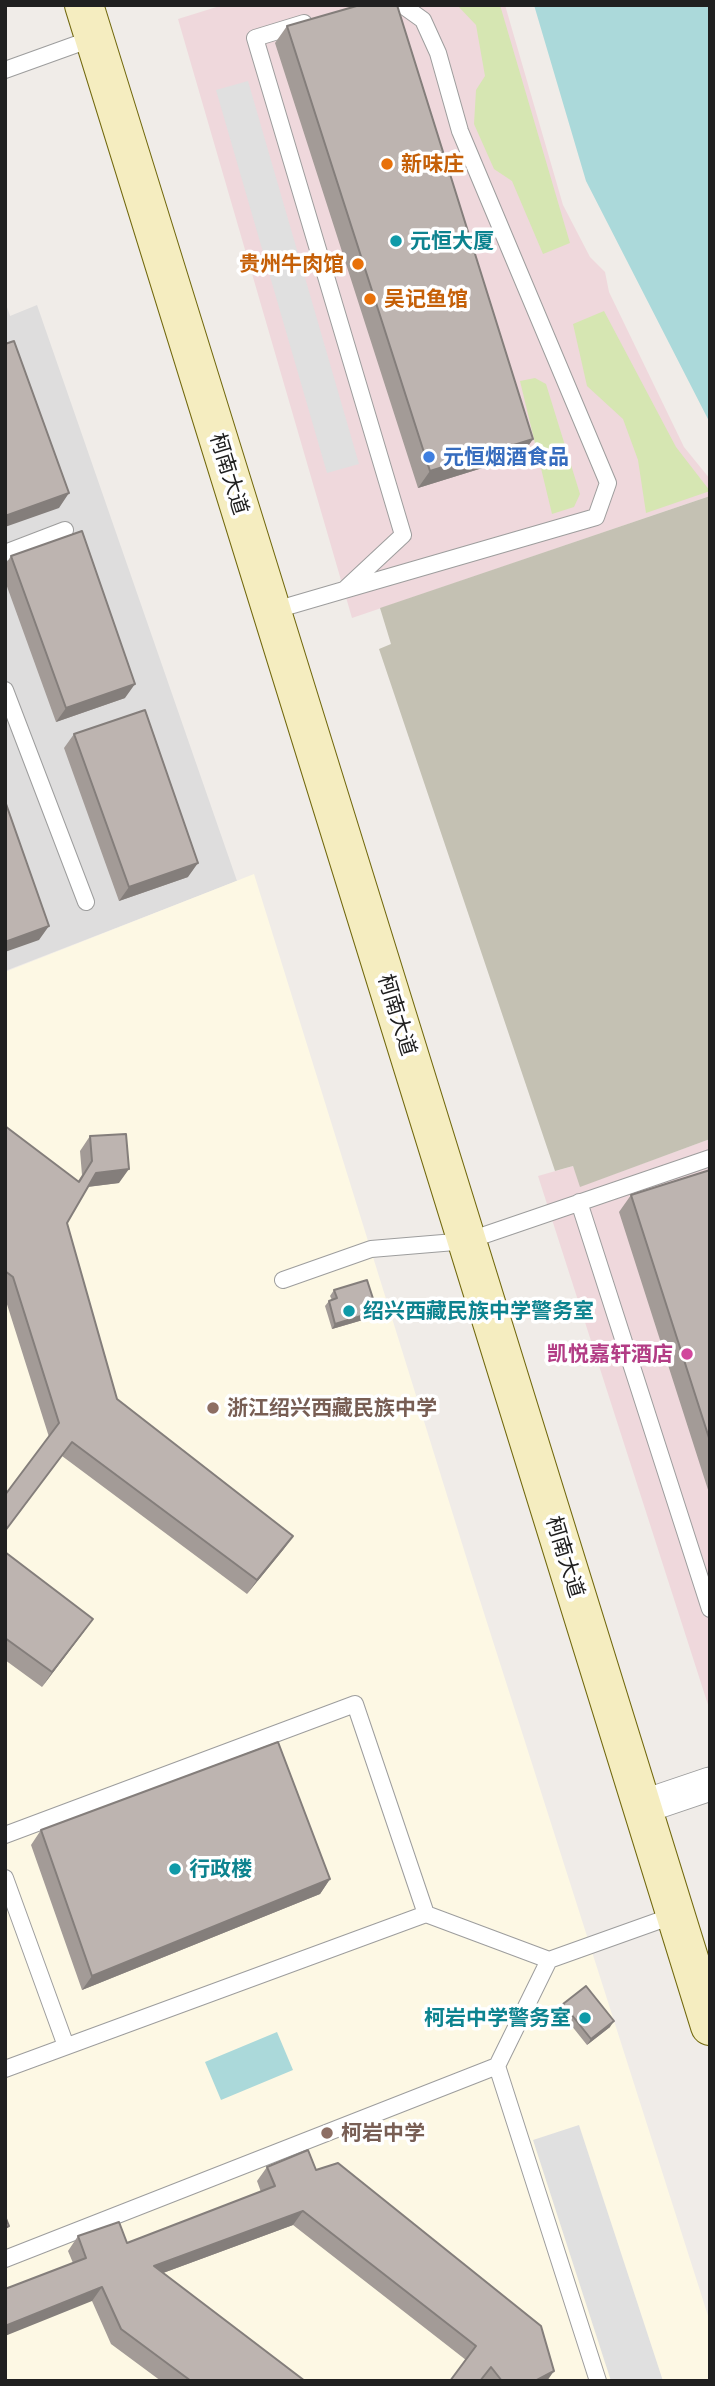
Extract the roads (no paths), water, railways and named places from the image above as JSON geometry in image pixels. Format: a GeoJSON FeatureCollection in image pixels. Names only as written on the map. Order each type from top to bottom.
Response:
{"type":"FeatureCollection","features":[{"type":"Feature","properties":{"kind":"main road","name":"柯南大道"},"geometry":{"type":"LineString","coordinates":[[89,21],[710,2026]]}},
{"type":"Feature","properties":{"kind":"street"},"geometry":{"type":"LineString","coordinates":[[642,1807],[710,1784]]}},
{"type":"Feature","properties":{"kind":"lane"},"geometry":{"type":"LineString","coordinates":[[272,611],[596,517],[608,483],[460,131],[438,53],[423,20],[402,5]]}},
{"type":"Feature","properties":{"kind":"lane"},"geometry":{"type":"LineString","coordinates":[[315,20],[255,38],[403,535],[344,590]]}},
{"type":"Feature","properties":{"kind":"lane"},"geometry":{"type":"LineString","coordinates":[[5,70],[89,21]]}},
{"type":"Feature","properties":{"kind":"lane"},"geometry":{"type":"LineString","coordinates":[[5,553],[65,530]]}},
{"type":"Feature","properties":{"kind":"lane"},"geometry":{"type":"LineString","coordinates":[[5,690],[86,902]]}},
{"type":"Feature","properties":{"kind":"lane"},"geometry":{"type":"LineString","coordinates":[[283,1280],[371,1249],[467,1241],[710,1158]]}},
{"type":"Feature","properties":{"kind":"lane"},"geometry":{"type":"LineString","coordinates":[[579,1202],[710,1609]]}},
{"type":"Feature","properties":{"kind":"lane"},"geometry":{"type":"LineString","coordinates":[[5,1835],[355,1704],[426,1914]]}},
{"type":"Feature","properties":{"kind":"lane"},"geometry":{"type":"LineString","coordinates":[[5,1878],[66,2046]]}},
{"type":"Feature","properties":{"kind":"lane"},"geometry":{"type":"LineString","coordinates":[[5,2069],[426,1914],[549,1960],[675,1914]]}},
{"type":"Feature","properties":{"kind":"lane"},"geometry":{"type":"LineString","coordinates":[[5,2259],[497,2066],[549,1960]]}},
{"type":"Feature","properties":{"kind":"lane"},"geometry":{"type":"LineString","coordinates":[[497,2066],[598,2381]]}},
{"type":"Feature","properties":{"kind":"water"},"geometry":{"type":"Polygon","coordinates":[[[534,5],[710,5],[710,423],[586,181],[534,5]]]}},
{"type":"Feature","properties":{"kind":"water"},"geometry":{"type":"Polygon","coordinates":[[[277,2032],[293,2070],[221,2100],[205,2062],[277,2032]]]}},
{"type":"Feature","properties":{"kind":"place","name":"新味庄"},"geometry":{"type":"Point","coordinates":[387,164]}},
{"type":"Feature","properties":{"kind":"place","name":"元恒大厦"},"geometry":{"type":"Point","coordinates":[396,241]}},
{"type":"Feature","properties":{"kind":"place","name":"贵州牛肉馆"},"geometry":{"type":"Point","coordinates":[358,264]}},
{"type":"Feature","properties":{"kind":"place","name":"吴记鱼馆"},"geometry":{"type":"Point","coordinates":[370,299]}},
{"type":"Feature","properties":{"kind":"place","name":"元恒烟酒食品"},"geometry":{"type":"Point","coordinates":[429,457]}},
{"type":"Feature","properties":{"kind":"place","name":"绍兴西藏民族中学警务室"},"geometry":{"type":"Point","coordinates":[349,1311]}},
{"type":"Feature","properties":{"kind":"place","name":"凯悦嘉轩酒店"},"geometry":{"type":"Point","coordinates":[687,1354]}},
{"type":"Feature","properties":{"kind":"place","name":"浙江绍兴西藏民族中学"},"geometry":{"type":"Point","coordinates":[213,1408]}},
{"type":"Feature","properties":{"kind":"place","name":"行政楼"},"geometry":{"type":"Point","coordinates":[175,1869]}},
{"type":"Feature","properties":{"kind":"place","name":"柯岩中学警务室"},"geometry":{"type":"Point","coordinates":[585,2018]}},
{"type":"Feature","properties":{"kind":"place","name":"柯岩中学"},"geometry":{"type":"Point","coordinates":[327,2133]}}]}
